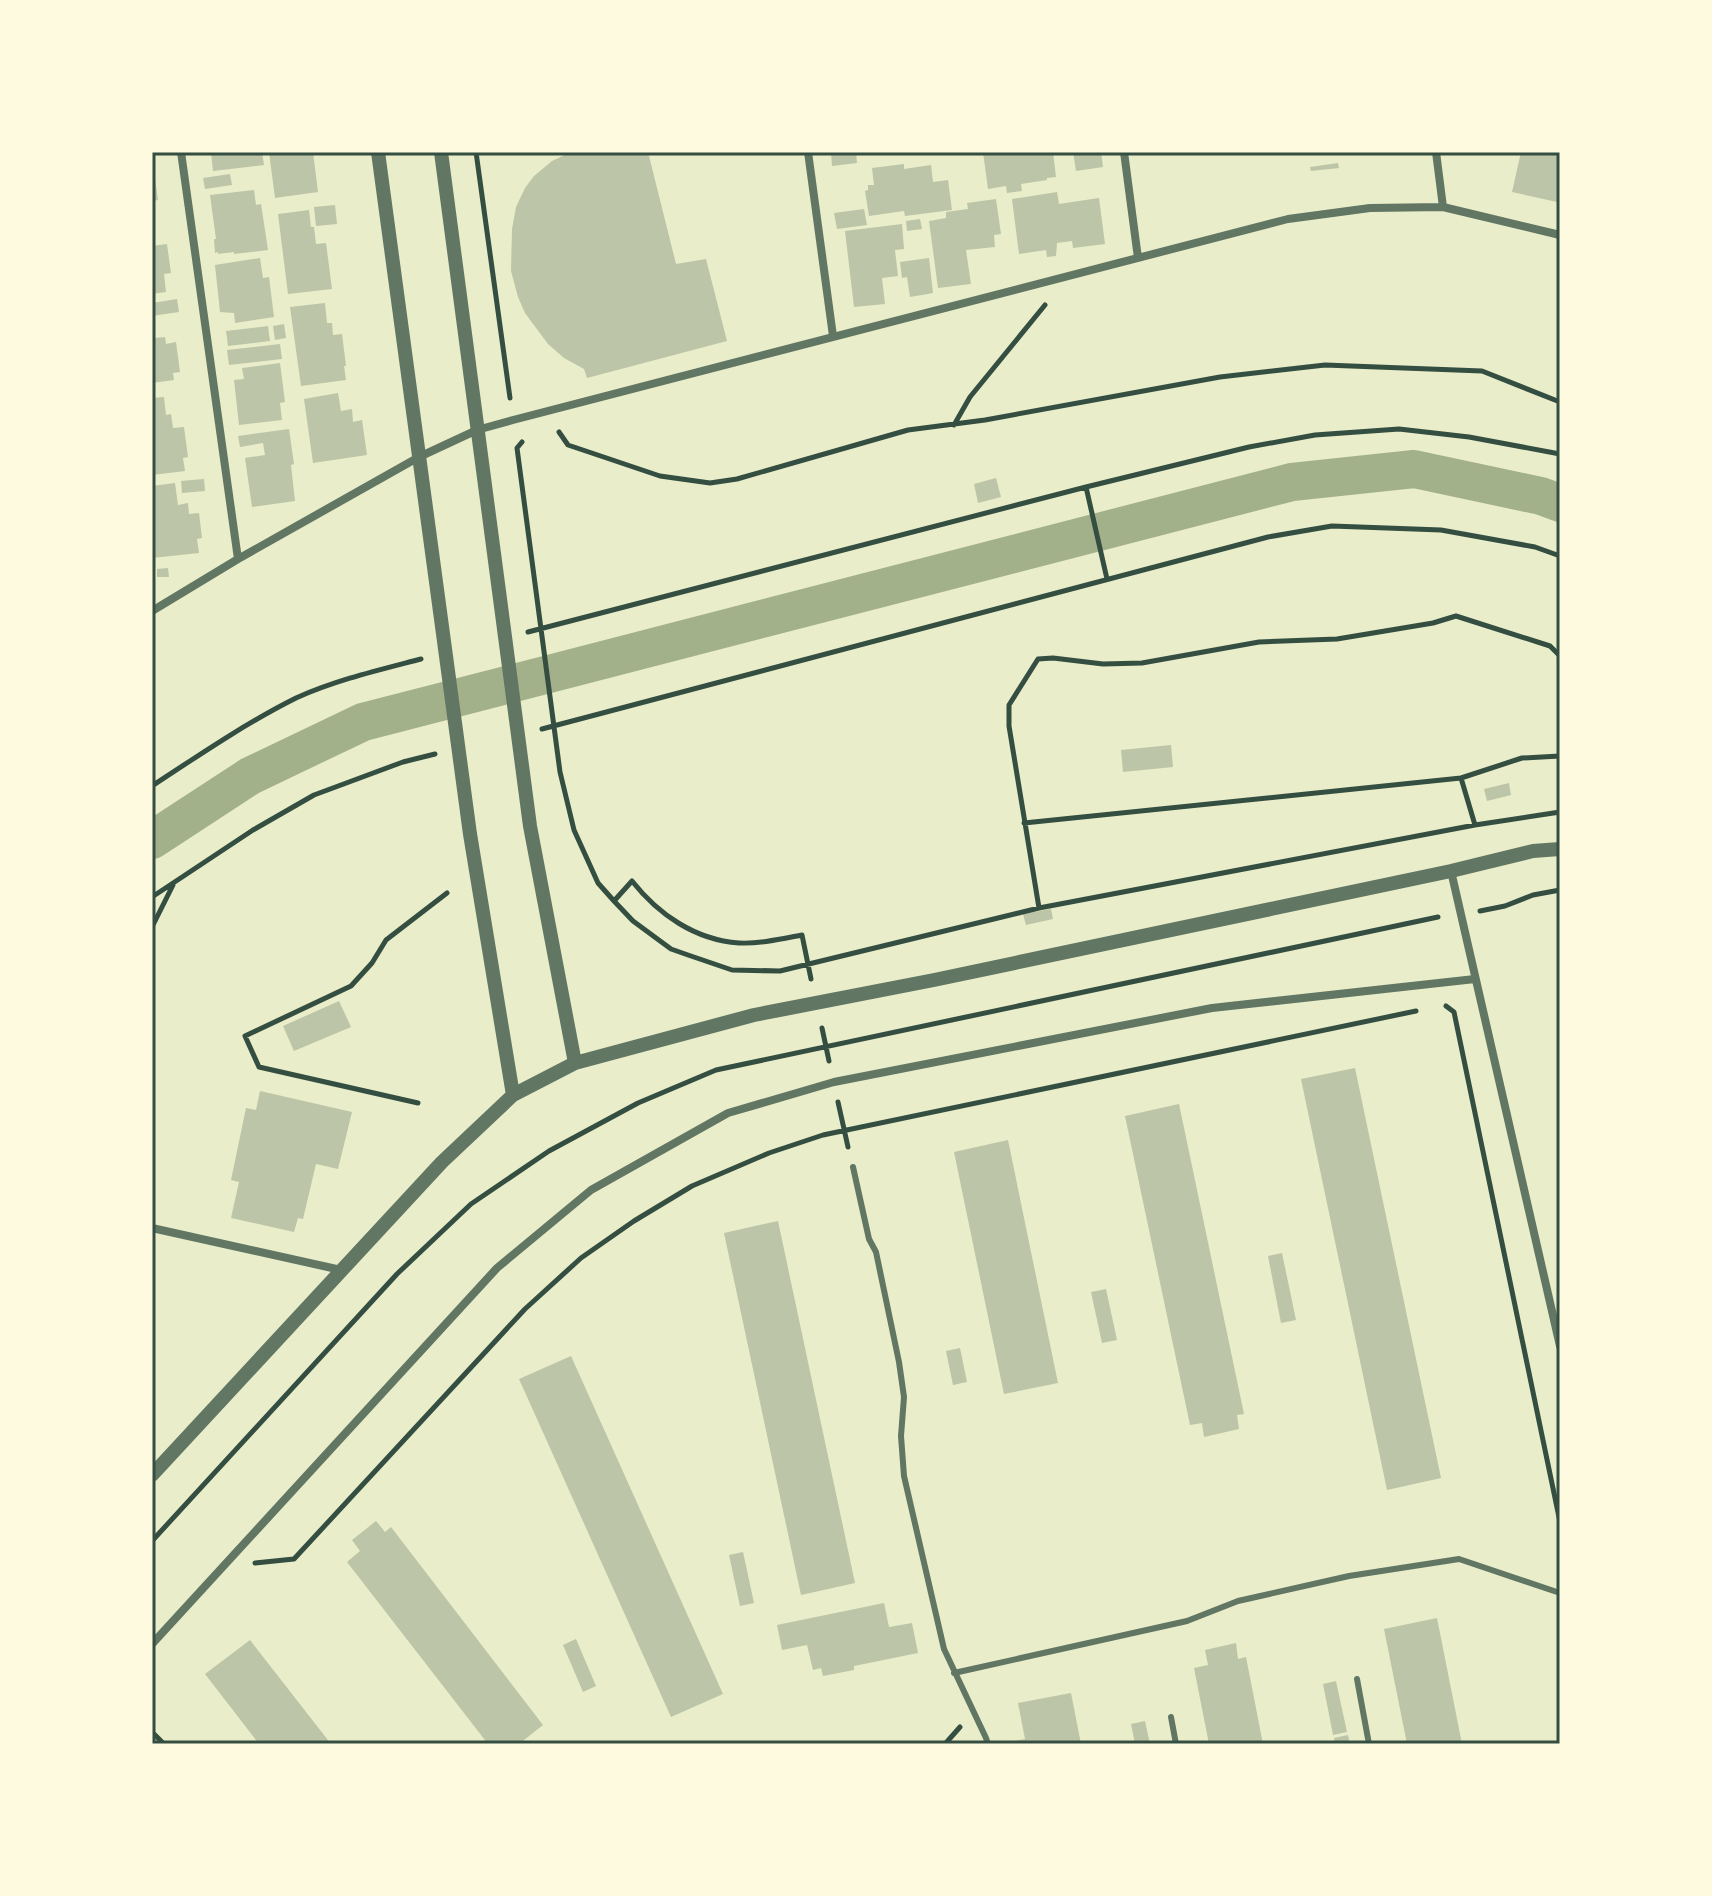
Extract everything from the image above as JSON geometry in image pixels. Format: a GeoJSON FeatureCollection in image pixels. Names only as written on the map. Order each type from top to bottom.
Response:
{"type":"FeatureCollection","features":[{"type":"Feature","properties":{"kind":"street"},"geometry":{"type":"LineString","coordinates":[[181,152],[238,559]]}},
{"type":"Feature","properties":{"kind":"street"},"geometry":{"type":"LineString","coordinates":[[378,152],[462,779],[513,1095]]}},
{"type":"Feature","properties":{"kind":"street"},"geometry":{"type":"LineString","coordinates":[[441,152],[530,826],[575,1063]]}},
{"type":"Feature","properties":{"kind":"street"},"geometry":{"type":"LineString","coordinates":[[808,152],[833,336]]}},
{"type":"Feature","properties":{"kind":"street"},"geometry":{"type":"LineString","coordinates":[[1124,152],[1138,258]]}},
{"type":"Feature","properties":{"kind":"street"},"geometry":{"type":"LineString","coordinates":[[1436,152],[1443,207]]}},
{"type":"Feature","properties":{"kind":"street"},"geometry":{"type":"LineString","coordinates":[[152,611],[419,457],[477,430],[1288,219],[1370,208],[1443,207],[1560,235]]}},
{"type":"Feature","properties":{"kind":"street"},"geometry":{"type":"LineString","coordinates":[[152,1475],[442,1162],[513,1095],[575,1063],[754,1015],[934,980],[1533,851],[1560,849]]}},
{"type":"Feature","properties":{"kind":"street"},"geometry":{"type":"LineString","coordinates":[[1451,871],[1560,1346]]}},
{"type":"Feature","properties":{"kind":"street"},"geometry":{"type":"LineString","coordinates":[[152,1644],[497,1268],[591,1190],[728,1113],[834,1082],[1212,1008],[1475,979]]}},
{"type":"Feature","properties":{"kind":"street"},"geometry":{"type":"LineString","coordinates":[[152,1228],[341,1270]]}},
{"type":"Feature","properties":{"kind":"lane"},"geometry":{"type":"LineString","coordinates":[[853,1167],[869,1239],[876,1252],[899,1362],[904,1397],[901,1436],[904,1476],[944,1649],[988,1744]]}},
{"type":"Feature","properties":{"kind":"lane"},"geometry":{"type":"LineString","coordinates":[[954,1673],[1187,1621],[1238,1601],[1349,1576],[1459,1559],[1560,1593]]}},
{"type":"Feature","properties":{"kind":"lane"},"geometry":{"type":"LineString","coordinates":[[1357,1679],[1369,1744]]}},
{"type":"Feature","properties":{"kind":"lane"},"geometry":{"type":"LineString","coordinates":[[1171,1717],[1176,1744]]}},
{"type":"Feature","properties":{"kind":"path"},"geometry":{"type":"LineString","coordinates":[[476,152],[510,398]]}},
{"type":"Feature","properties":{"kind":"path"},"geometry":{"type":"LineString","coordinates":[[954,425],[970,397],[1045,305],[1030,309]]}},
{"type":"Feature","properties":{"kind":"path"},"geometry":{"type":"LineString","coordinates":[[558,431],[568,445],[660,476],[710,483],[737,479],[908,430],[1001,418],[1220,377],[1325,365],[1482,371],[1560,402]]}},
{"type":"Feature","properties":{"kind":"path"},"geometry":{"type":"LineString","coordinates":[[547,434],[573,427]]}},
{"type":"Feature","properties":{"kind":"path"},"geometry":{"type":"LineString","coordinates":[[564,623],[1086,487],[1249,447],[1315,435],[1399,429],[1469,437],[1560,454]]}},
{"type":"Feature","properties":{"kind":"path"},"geometry":{"type":"LineString","coordinates":[[525,440],[517,448],[560,772],[574,830],[598,883],[633,921],[671,949],[732,970],[780,971],[1039,908],[1475,825],[1560,812]]}},
{"type":"Feature","properties":{"kind":"path"},"geometry":{"type":"LineString","coordinates":[[1086,487],[1107,579]]}},
{"type":"Feature","properties":{"kind":"path"},"geometry":{"type":"LineString","coordinates":[[532,731],[1268,537],[1332,526],[1441,530],[1535,547],[1560,556]]}},
{"type":"Feature","properties":{"kind":"path"},"geometry":{"type":"LineString","coordinates":[[1039,908],[1009,726],[1009,705],[1038,659],[1103,664],[1142,663],[1259,642],[1337,639],[1433,623],[1456,616],[1550,646],[1560,656]]}},
{"type":"Feature","properties":{"kind":"path"},"geometry":{"type":"LineString","coordinates":[[152,786],[240,729],[296,698],[339,681],[396,665]]}},
{"type":"Feature","properties":{"kind":"path"},"geometry":{"type":"LineString","coordinates":[[152,897],[253,830],[314,795],[403,762],[446,752]]}},
{"type":"Feature","properties":{"kind":"path"},"geometry":{"type":"LineString","coordinates":[[1024,823],[1461,778],[1522,758],[1560,756]]}},
{"type":"Feature","properties":{"kind":"path"},"geometry":{"type":"LineString","coordinates":[[1461,778],[1475,825]]}},
{"type":"Feature","properties":{"kind":"path"},"geometry":{"type":"LineString","coordinates":[[614,901],[632,881],[658,909],[682,927],[708,937],[738,943],[802,935],[804,949]]}},
{"type":"Feature","properties":{"kind":"path"},"geometry":{"type":"LineString","coordinates":[[152,927],[175,882]]}},
{"type":"Feature","properties":{"kind":"path"},"geometry":{"type":"LineString","coordinates":[[152,1541],[397,1274],[471,1204],[549,1151],[638,1103],[716,1070],[1407,922],[1505,906],[1533,895],[1560,890]]}},
{"type":"Feature","properties":{"kind":"path"},"geometry":{"type":"LineString","coordinates":[[418,1103],[259,1067],[245,1036],[351,986],[372,963],[386,940],[447,893]]}},
{"type":"Feature","properties":{"kind":"path"},"geometry":{"type":"LineString","coordinates":[[1444,1005],[1454,1012],[1560,1522]]}},
{"type":"Feature","properties":{"kind":"path"},"geometry":{"type":"LineString","coordinates":[[252,1564],[294,1559],[525,1309],[581,1258],[692,1186],[769,1153],[823,1135],[1429,1009]]}},
{"type":"Feature","properties":{"kind":"path"},"geometry":{"type":"LineString","coordinates":[[152,1732],[164,1744]]}},
{"type":"Feature","properties":{"kind":"building"},"geometry":{"type":"Polygon","coordinates":[[[211,152],[262,152],[264,165],[213,171],[211,152]]]}},
{"type":"Feature","properties":{"kind":"building"},"geometry":{"type":"Polygon","coordinates":[[[269,152],[313,152],[318,192],[275,198],[269,152]]]}},
{"type":"Feature","properties":{"kind":"building"},"geometry":{"type":"Polygon","coordinates":[[[571,152],[648,152],[676,264],[706,259],[727,341],[587,378],[584,369],[548,344],[525,313],[518,297],[511,271],[512,229],[516,207],[534,176],[552,161],[571,152]]]}},
{"type":"Feature","properties":{"kind":"building"},"geometry":{"type":"Polygon","coordinates":[[[831,152],[856,152],[857,163],[832,166],[831,152]]]}},
{"type":"Feature","properties":{"kind":"building"},"geometry":{"type":"Polygon","coordinates":[[[983,152],[1053,152],[1056,177],[1021,184],[1022,191],[1007,193],[1006,186],[988,189],[983,152]]]}},
{"type":"Feature","properties":{"kind":"building"},"geometry":{"type":"Polygon","coordinates":[[[1073,152],[1101,152],[1103,167],[1076,171],[1073,152]]]}},
{"type":"Feature","properties":{"kind":"building"},"geometry":{"type":"Polygon","coordinates":[[[1521,152],[1560,155],[1560,201],[1512,192],[1521,152]]]}},
{"type":"Feature","properties":{"kind":"building"},"geometry":{"type":"Polygon","coordinates":[[[1338,163],[1339,168],[1311,171],[1310,167],[1338,163]]]}},
{"type":"Feature","properties":{"kind":"building"},"geometry":{"type":"Polygon","coordinates":[[[904,164],[904,169],[931,165],[933,182],[948,180],[952,210],[905,216],[904,211],[869,216],[865,191],[868,185],[874,185],[872,168],[904,164]]]}},
{"type":"Feature","properties":{"kind":"building"},"geometry":{"type":"Polygon","coordinates":[[[152,171],[158,200],[152,201],[152,171]]]}},
{"type":"Feature","properties":{"kind":"building"},"geometry":{"type":"Polygon","coordinates":[[[230,174],[232,185],[205,189],[203,178],[230,174]]]}},
{"type":"Feature","properties":{"kind":"building"},"geometry":{"type":"Polygon","coordinates":[[[254,190],[256,205],[261,204],[268,250],[215,253],[210,195],[254,190]]]}},
{"type":"Feature","properties":{"kind":"building"},"geometry":{"type":"Polygon","coordinates":[[[1057,192],[1059,204],[1099,198],[1105,244],[1073,248],[1072,241],[1057,243],[1056,256],[1047,257],[1046,250],[1019,254],[1012,199],[1057,192]]]}},
{"type":"Feature","properties":{"kind":"building"},"geometry":{"type":"Polygon","coordinates":[[[996,199],[1001,234],[994,235],[995,247],[966,250],[971,284],[938,288],[929,221],[946,218],[946,212],[968,209],[967,203],[996,199]]]}},
{"type":"Feature","properties":{"kind":"building"},"geometry":{"type":"Polygon","coordinates":[[[335,205],[337,224],[316,226],[314,207],[335,205]]]}},
{"type":"Feature","properties":{"kind":"building"},"geometry":{"type":"Polygon","coordinates":[[[864,209],[867,225],[837,229],[834,213],[864,209]]]}},
{"type":"Feature","properties":{"kind":"building"},"geometry":{"type":"Polygon","coordinates":[[[309,210],[316,244],[326,243],[332,289],[288,294],[278,214],[309,210]]]}},
{"type":"Feature","properties":{"kind":"building"},"geometry":{"type":"Polygon","coordinates":[[[920,219],[922,229],[907,231],[906,221],[920,219]]]}},
{"type":"Feature","properties":{"kind":"building"},"geometry":{"type":"Polygon","coordinates":[[[902,224],[904,249],[895,250],[898,276],[882,278],[885,304],[854,307],[845,231],[902,224]]]}},
{"type":"Feature","properties":{"kind":"building"},"geometry":{"type":"Polygon","coordinates":[[[167,244],[171,273],[164,274],[166,292],[152,294],[152,246],[167,244]]]}},
{"type":"Feature","properties":{"kind":"building"},"geometry":{"type":"Polygon","coordinates":[[[260,258],[263,278],[269,277],[274,317],[235,323],[234,313],[220,312],[215,265],[260,258]]]}},
{"type":"Feature","properties":{"kind":"building"},"geometry":{"type":"Polygon","coordinates":[[[929,258],[933,293],[910,297],[907,277],[902,278],[900,262],[929,258]]]}},
{"type":"Feature","properties":{"kind":"building"},"geometry":{"type":"Polygon","coordinates":[[[177,299],[179,312],[152,316],[152,303],[177,299]]]}},
{"type":"Feature","properties":{"kind":"building"},"geometry":{"type":"Polygon","coordinates":[[[325,303],[327,323],[332,323],[333,335],[342,334],[346,380],[301,386],[290,307],[325,303]]]}},
{"type":"Feature","properties":{"kind":"building"},"geometry":{"type":"Polygon","coordinates":[[[284,324],[286,338],[275,340],[273,326],[284,324]]]}},
{"type":"Feature","properties":{"kind":"building"},"geometry":{"type":"Polygon","coordinates":[[[268,326],[270,341],[228,346],[226,331],[268,326]]]}},
{"type":"Feature","properties":{"kind":"building"},"geometry":{"type":"Polygon","coordinates":[[[152,329],[155,338],[165,337],[166,344],[176,342],[180,372],[173,373],[174,380],[152,383],[152,329]]]}},
{"type":"Feature","properties":{"kind":"building"},"geometry":{"type":"Polygon","coordinates":[[[280,344],[282,359],[229,365],[227,350],[280,344]]]}},
{"type":"Feature","properties":{"kind":"building"},"geometry":{"type":"Polygon","coordinates":[[[280,363],[285,402],[280,403],[282,420],[239,425],[234,380],[244,379],[242,368],[280,363]]]}},
{"type":"Feature","properties":{"kind":"building"},"geometry":{"type":"Polygon","coordinates":[[[338,393],[341,411],[352,409],[353,422],[362,420],[367,455],[313,463],[304,399],[338,393]]]}},
{"type":"Feature","properties":{"kind":"building"},"geometry":{"type":"Polygon","coordinates":[[[164,397],[166,415],[171,414],[173,428],[184,427],[188,457],[183,458],[185,471],[152,475],[152,398],[164,397]]]}},
{"type":"Feature","properties":{"kind":"building"},"geometry":{"type":"Polygon","coordinates":[[[289,429],[295,501],[252,507],[245,458],[265,455],[263,443],[240,447],[238,436],[289,429]]]}},
{"type":"Feature","properties":{"kind":"building"},"geometry":{"type":"Polygon","coordinates":[[[996,478],[1001,497],[978,503],[974,484],[996,478]]]}},
{"type":"Feature","properties":{"kind":"building"},"geometry":{"type":"Polygon","coordinates":[[[204,479],[205,491],[182,493],[181,481],[204,479]]]}},
{"type":"Feature","properties":{"kind":"building"},"geometry":{"type":"Polygon","coordinates":[[[175,483],[178,505],[188,503],[189,514],[199,513],[202,538],[197,539],[199,553],[152,558],[152,486],[175,483]]]}},
{"type":"Feature","properties":{"kind":"building"},"geometry":{"type":"Polygon","coordinates":[[[168,568],[169,577],[157,577],[157,569],[168,568]]]}},
{"type":"Feature","properties":{"kind":"building"},"geometry":{"type":"Polygon","coordinates":[[[1171,745],[1173,767],[1123,772],[1121,750],[1171,745]]]}},
{"type":"Feature","properties":{"kind":"building"},"geometry":{"type":"Polygon","coordinates":[[[1509,783],[1511,795],[1487,801],[1484,789],[1509,783]]]}},
{"type":"Feature","properties":{"kind":"building"},"geometry":{"type":"Polygon","coordinates":[[[1051,909],[1053,919],[1026,925],[1023,914],[1051,909]]]}},
{"type":"Feature","properties":{"kind":"building"},"geometry":{"type":"Polygon","coordinates":[[[339,1001],[351,1027],[294,1051],[283,1026],[339,1001]]]}},
{"type":"Feature","properties":{"kind":"building"},"geometry":{"type":"Polygon","coordinates":[[[1355,1068],[1441,1478],[1387,1490],[1301,1079],[1355,1068]]]}},
{"type":"Feature","properties":{"kind":"building"},"geometry":{"type":"Polygon","coordinates":[[[260,1091],[352,1112],[338,1169],[316,1164],[303,1219],[298,1218],[294,1232],[231,1218],[239,1182],[231,1180],[246,1108],[256,1110],[260,1091]]]}},
{"type":"Feature","properties":{"kind":"building"},"geometry":{"type":"Polygon","coordinates":[[[1179,1104],[1244,1414],[1237,1415],[1239,1429],[1204,1437],[1202,1423],[1190,1425],[1125,1116],[1179,1104]]]}},
{"type":"Feature","properties":{"kind":"building"},"geometry":{"type":"Polygon","coordinates":[[[1008,1140],[1058,1383],[1004,1394],[954,1152],[1008,1140]]]}},
{"type":"Feature","properties":{"kind":"building"},"geometry":{"type":"Polygon","coordinates":[[[778,1221],[855,1583],[801,1595],[724,1233],[778,1221]]]}},
{"type":"Feature","properties":{"kind":"building"},"geometry":{"type":"Polygon","coordinates":[[[1282,1253],[1296,1320],[1281,1323],[1268,1256],[1282,1253]]]}},
{"type":"Feature","properties":{"kind":"building"},"geometry":{"type":"Polygon","coordinates":[[[1106,1289],[1117,1340],[1102,1343],[1091,1292],[1106,1289]]]}},
{"type":"Feature","properties":{"kind":"building"},"geometry":{"type":"Polygon","coordinates":[[[960,1348],[967,1382],[953,1385],[946,1351],[960,1348]]]}},
{"type":"Feature","properties":{"kind":"building"},"geometry":{"type":"Polygon","coordinates":[[[571,1356],[723,1694],[671,1717],[519,1379],[571,1356]]]}},
{"type":"Feature","properties":{"kind":"building"},"geometry":{"type":"Polygon","coordinates":[[[376,1521],[385,1532],[391,1527],[543,1725],[519,1744],[488,1744],[347,1562],[360,1551],[352,1540],[376,1521]]]}},
{"type":"Feature","properties":{"kind":"building"},"geometry":{"type":"Polygon","coordinates":[[[743,1552],[754,1603],[740,1606],[729,1555],[743,1552]]]}},
{"type":"Feature","properties":{"kind":"building"},"geometry":{"type":"Polygon","coordinates":[[[884,1603],[889,1627],[912,1623],[918,1653],[854,1666],[854,1670],[823,1676],[821,1668],[813,1670],[807,1645],[782,1650],[777,1625],[884,1603]]]}},
{"type":"Feature","properties":{"kind":"building"},"geometry":{"type":"Polygon","coordinates":[[[1437,1618],[1462,1744],[1407,1744],[1384,1629],[1437,1618]]]}},
{"type":"Feature","properties":{"kind":"building"},"geometry":{"type":"Polygon","coordinates":[[[576,1639],[596,1686],[583,1692],[563,1645],[576,1639]]]}},
{"type":"Feature","properties":{"kind":"building"},"geometry":{"type":"Polygon","coordinates":[[[250,1640],[331,1744],[259,1744],[205,1674],[250,1640]]]}},
{"type":"Feature","properties":{"kind":"building"},"geometry":{"type":"Polygon","coordinates":[[[1236,1643],[1238,1659],[1246,1657],[1263,1744],[1209,1744],[1194,1668],[1208,1665],[1205,1650],[1236,1643]]]}},
{"type":"Feature","properties":{"kind":"building"},"geometry":{"type":"Polygon","coordinates":[[[1336,1681],[1347,1732],[1333,1735],[1323,1684],[1336,1681]]]}},
{"type":"Feature","properties":{"kind":"building"},"geometry":{"type":"Polygon","coordinates":[[[1071,1693],[1081,1744],[1015,1744],[1015,1741],[1025,1739],[1018,1703],[1071,1693]]]}},
{"type":"Feature","properties":{"kind":"building"},"geometry":{"type":"Polygon","coordinates":[[[1145,1721],[1150,1744],[1135,1744],[1131,1724],[1145,1721]]]}},
{"type":"Feature","properties":{"kind":"building"},"geometry":{"type":"Polygon","coordinates":[[[1348,1735],[1350,1744],[1335,1744],[1334,1738],[1348,1735]]]}},
{"type":"Feature","properties":{"kind":"waterway"},"geometry":{"type":"LineString","coordinates":[[152,840],[250,776],[363,722],[1292,482],[1414,469],[1541,496],[1560,503]]}}]}
